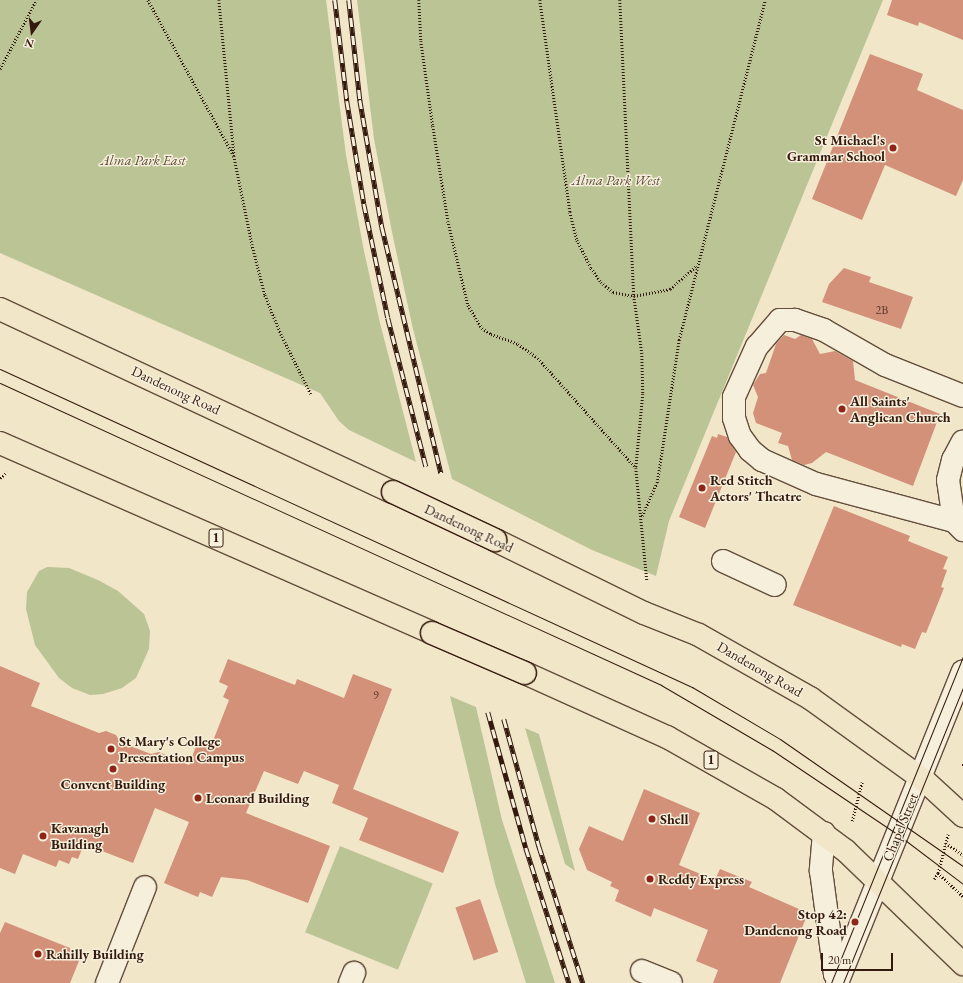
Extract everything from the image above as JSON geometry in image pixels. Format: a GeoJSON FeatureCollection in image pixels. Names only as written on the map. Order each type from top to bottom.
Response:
{"type":"FeatureCollection","features":[{"type":"Feature","properties":{"kind":"highway","name":"Dandenong Road"},"geometry":{"type":"LineString","coordinates":[[0,309],[495,540],[644,613],[699,635],[742,658],[810,698],[920,777],[963,816]]}},
{"type":"Feature","properties":{"kind":"highway","name":"1"},"geometry":{"type":"LineString","coordinates":[[0,443],[432,633],[617,712],[724,767],[776,799],[824,833],[878,880],[963,964]]}},
{"type":"Feature","properties":{"kind":"street"},"geometry":{"type":"LineString","coordinates":[[963,396],[885,364],[845,340],[795,320],[780,320],[757,346],[734,397],[734,418],[740,436],[750,450],[762,460],[816,484],[958,526],[948,480],[953,460],[963,441]]}},
{"type":"Feature","properties":{"kind":"street"},"geometry":{"type":"LineString","coordinates":[[723,562],[775,585]]}},
{"type":"Feature","properties":{"kind":"street","name":"Chapel Street"},"geometry":{"type":"LineString","coordinates":[[837,981],[963,671]]}},
{"type":"Feature","properties":{"kind":"street"},"geometry":{"type":"LineString","coordinates":[[824,833],[821,871],[837,981]]}},
{"type":"Feature","properties":{"kind":"street"},"geometry":{"type":"LineString","coordinates":[[107,983],[145,887]]}},
{"type":"Feature","properties":{"kind":"street"},"geometry":{"type":"LineString","coordinates":[[642,971],[671,983]]}},
{"type":"Feature","properties":{"kind":"path"},"geometry":{"type":"LineString","coordinates":[[0,69],[36,0]]}},
{"type":"Feature","properties":{"kind":"path"},"geometry":{"type":"LineString","coordinates":[[148,0],[234,156]]}},
{"type":"Feature","properties":{"kind":"path"},"geometry":{"type":"LineString","coordinates":[[219,0],[234,156],[252,244],[265,295],[281,334],[311,394]]}},
{"type":"Feature","properties":{"kind":"path"},"geometry":{"type":"LineString","coordinates":[[419,0],[421,41],[448,221],[468,305],[482,328],[491,334],[518,344],[538,358],[636,468]]}},
{"type":"Feature","properties":{"kind":"path"},"geometry":{"type":"LineString","coordinates":[[540,0],[570,212],[577,240],[601,282],[613,292],[634,296],[670,289],[697,265]]}},
{"type":"Feature","properties":{"kind":"path"},"geometry":{"type":"LineString","coordinates":[[620,0],[634,296],[642,352],[642,394],[636,468],[642,516],[647,580]]}},
{"type":"Feature","properties":{"kind":"path"},"geometry":{"type":"LineString","coordinates":[[642,516],[656,483],[680,340],[697,265],[765,0]]}},
{"type":"Feature","properties":{"kind":"path"},"geometry":{"type":"LineString","coordinates":[[0,478],[4,474]]}},
{"type":"Feature","properties":{"kind":"path"},"geometry":{"type":"LineString","coordinates":[[852,821],[862,782]]}},
{"type":"Feature","properties":{"kind":"path"},"geometry":{"type":"LineString","coordinates":[[934,879],[938,873],[948,834]]}},
{"type":"Feature","properties":{"kind":"path"},"geometry":{"type":"LineString","coordinates":[[946,843],[963,855]]}},
{"type":"Feature","properties":{"kind":"path"},"geometry":{"type":"LineString","coordinates":[[938,873],[963,896]]}},
{"type":"Feature","properties":{"kind":"green space","name":"Alma Park East"},"geometry":{"type":"Polygon","coordinates":[[[0,0],[326,0],[346,155],[364,251],[380,323],[416,462],[349,430],[339,421],[320,393],[0,253],[0,0]]]}},
{"type":"Feature","properties":{"kind":"green space","name":"Alma Park West"},"geometry":{"type":"Polygon","coordinates":[[[357,0],[883,0],[669,521],[656,576],[592,550],[452,479],[413,329],[393,237],[374,139],[357,0]]]}},
{"type":"Feature","properties":{"kind":"green space"},"geometry":{"type":"Polygon","coordinates":[[[47,567],[69,568],[98,580],[118,591],[144,614],[150,631],[149,649],[136,678],[122,688],[103,694],[90,695],[72,688],[59,678],[35,645],[26,609],[27,592],[39,571],[47,567]]]}},
{"type":"Feature","properties":{"kind":"green space"},"geometry":{"type":"Polygon","coordinates":[[[450,696],[476,707],[502,820],[555,983],[526,983],[495,884],[450,696]]]}},
{"type":"Feature","properties":{"kind":"green space"},"geometry":{"type":"Polygon","coordinates":[[[525,728],[539,734],[575,871],[565,864],[525,728]]]}},
{"type":"Feature","properties":{"kind":"green space"},"geometry":{"type":"Polygon","coordinates":[[[340,846],[433,883],[398,970],[305,932],[340,846]]]}},
{"type":"Feature","properties":{"kind":"building"},"geometry":{"type":"Polygon","coordinates":[[[892,0],[963,0],[963,40],[919,22],[918,26],[887,15],[892,0]]]}},
{"type":"Feature","properties":{"kind":"building"},"geometry":{"type":"Polygon","coordinates":[[[870,54],[923,74],[917,90],[963,110],[963,180],[956,196],[885,165],[862,220],[812,199],[870,54]]]}},
{"type":"Feature","properties":{"kind":"building"},"geometry":{"type":"Polygon","coordinates":[[[844,268],[871,277],[869,282],[913,297],[901,329],[822,302],[829,284],[844,268]]]}},
{"type":"Feature","properties":{"kind":"building"},"geometry":{"type":"Polygon","coordinates":[[[784,335],[795,339],[801,335],[812,339],[820,354],[835,351],[853,361],[855,380],[940,414],[913,486],[826,452],[812,463],[804,465],[792,460],[788,446],[778,443],[782,433],[756,423],[753,413],[758,397],[753,385],[760,374],[766,373],[776,344],[784,335]]]}},
{"type":"Feature","properties":{"kind":"building"},"geometry":{"type":"Polygon","coordinates":[[[718,434],[727,437],[736,452],[705,528],[679,517],[712,436],[717,438],[718,434]]]}},
{"type":"Feature","properties":{"kind":"building"},"geometry":{"type":"Polygon","coordinates":[[[834,506],[910,536],[908,541],[948,557],[943,569],[947,570],[941,587],[944,588],[926,633],[922,632],[915,649],[902,644],[901,647],[793,605],[834,506]]]}},
{"type":"Feature","properties":{"kind":"building"},"geometry":{"type":"Polygon","coordinates":[[[228,659],[295,685],[297,679],[344,698],[353,674],[392,689],[353,789],[459,832],[443,873],[359,840],[368,818],[332,803],[339,785],[304,771],[298,784],[264,771],[246,813],[330,846],[308,903],[247,880],[221,877],[212,897],[200,892],[198,897],[164,883],[189,822],[155,808],[133,863],[84,844],[78,859],[72,857],[69,864],[59,860],[56,867],[23,854],[15,874],[0,868],[0,666],[40,683],[31,706],[99,733],[106,731],[116,735],[120,742],[151,754],[159,752],[189,765],[198,741],[211,746],[229,700],[223,697],[228,686],[219,682],[228,659]]]}},
{"type":"Feature","properties":{"kind":"building"},"geometry":{"type":"Polygon","coordinates":[[[644,789],[700,813],[679,865],[715,880],[720,869],[752,882],[749,887],[808,913],[780,983],[713,983],[718,970],[696,961],[708,930],[654,908],[651,917],[615,901],[619,890],[610,886],[612,882],[587,870],[579,849],[589,826],[623,841],[644,789]]]}},
{"type":"Feature","properties":{"kind":"building"},"geometry":{"type":"Polygon","coordinates":[[[480,899],[498,952],[474,960],[455,907],[480,899]]]}},
{"type":"Feature","properties":{"kind":"building","name":"Rahilly Building"},"geometry":{"type":"Polygon","coordinates":[[[5,922],[70,948],[70,952],[81,956],[70,983],[0,983],[0,933],[5,922]]]}},
{"type":"Feature","properties":{"kind":"tram line"},"geometry":{"type":"LineString","coordinates":[[0,369],[692,687],[780,739],[963,866]]}},
{"type":"Feature","properties":{"kind":"tram line"},"geometry":{"type":"LineString","coordinates":[[0,383],[661,685],[772,750],[897,834],[963,884]]}},
{"type":"Feature","properties":{"kind":"tram line"},"geometry":{"type":"LineString","coordinates":[[831,983],[963,656]]}},
{"type":"Feature","properties":{"kind":"tram line"},"geometry":{"type":"LineString","coordinates":[[843,983],[963,687]]}},
{"type":"Feature","properties":{"kind":"railway"},"geometry":{"type":"LineString","coordinates":[[335,0],[347,101],[364,204],[388,318],[426,466]]}},
{"type":"Feature","properties":{"kind":"railway"},"geometry":{"type":"LineString","coordinates":[[349,0],[360,100],[382,227],[441,473]]}},
{"type":"Feature","properties":{"kind":"railway"},"geometry":{"type":"LineString","coordinates":[[488,712],[526,848],[569,983]]}},
{"type":"Feature","properties":{"kind":"railway"},"geometry":{"type":"LineString","coordinates":[[504,719],[539,846],[583,983]]}},
{"type":"Feature","properties":{"kind":"place","name":"St Michael's Grammar School"},"geometry":{"type":"Point","coordinates":[893,148]}},
{"type":"Feature","properties":{"kind":"place","name":"All Saints' Anglican Church"},"geometry":{"type":"Point","coordinates":[842,409]}},
{"type":"Feature","properties":{"kind":"place","name":"Red Stitch Actors' Theatre"},"geometry":{"type":"Point","coordinates":[702,488]}},
{"type":"Feature","properties":{"kind":"place","name":"St Mary's College Presentation Campus"},"geometry":{"type":"Point","coordinates":[111,749]}},
{"type":"Feature","properties":{"kind":"place","name":"Convent Building"},"geometry":{"type":"Point","coordinates":[113,769]}},
{"type":"Feature","properties":{"kind":"place","name":"Leonard Building"},"geometry":{"type":"Point","coordinates":[198,798]}},
{"type":"Feature","properties":{"kind":"place","name":"Shell"},"geometry":{"type":"Point","coordinates":[652,819]}},
{"type":"Feature","properties":{"kind":"place","name":"Kavanagh Building"},"geometry":{"type":"Point","coordinates":[43,836]}},
{"type":"Feature","properties":{"kind":"place","name":"Reddy Express"},"geometry":{"type":"Point","coordinates":[650,879]}},
{"type":"Feature","properties":{"kind":"place","name":"Stop 42: Dandenong Road"},"geometry":{"type":"Point","coordinates":[855,922]}},
{"type":"Feature","properties":{"kind":"place","name":"Rahilly Building"},"geometry":{"type":"Point","coordinates":[38,954]}}]}
